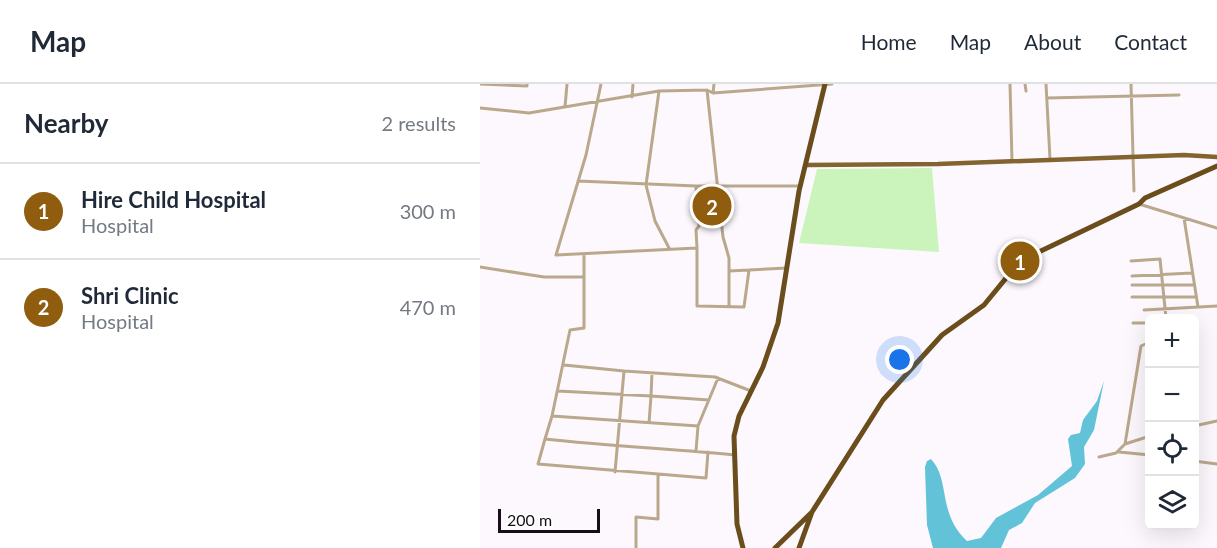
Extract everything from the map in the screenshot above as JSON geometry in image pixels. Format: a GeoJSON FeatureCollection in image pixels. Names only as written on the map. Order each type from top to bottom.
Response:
{"type":"FeatureCollection","features":[{"type":"Feature","properties":{"kind":"highway"},"geometry":{"type":"LineString","coordinates":[[743,548],[737,524],[734,436],[739,416],[778,323],[800,186],[825,84]]}},
{"type":"Feature","properties":{"kind":"highway"},"geometry":{"type":"LineString","coordinates":[[799,548],[812,512],[883,400],[942,335],[984,305],[1020,261],[1140,204],[1145,198],[1217,166]]}},
{"type":"Feature","properties":{"kind":"highway"},"geometry":{"type":"LineString","coordinates":[[775,548],[812,512]]}},
{"type":"Feature","properties":{"kind":"main road"},"geometry":{"type":"LineString","coordinates":[[806,165],[1132,156],[1217,157]]}},
{"type":"Feature","properties":{"kind":"street"},"geometry":{"type":"LineString","coordinates":[[480,84],[527,86],[527,84]]}},
{"type":"Feature","properties":{"kind":"street"},"geometry":{"type":"LineString","coordinates":[[565,107],[567,84]]}},
{"type":"Feature","properties":{"kind":"street"},"geometry":{"type":"LineString","coordinates":[[601,84],[599,102],[556,255],[697,248]]}},
{"type":"Feature","properties":{"kind":"street"},"geometry":{"type":"LineString","coordinates":[[632,97],[633,84]]}},
{"type":"Feature","properties":{"kind":"street"},"geometry":{"type":"LineString","coordinates":[[713,93],[714,84]]}},
{"type":"Feature","properties":{"kind":"street"},"geometry":{"type":"LineString","coordinates":[[480,108],[529,112],[659,92],[707,90],[713,93],[794,85],[832,84]]}},
{"type":"Feature","properties":{"kind":"street"},"geometry":{"type":"LineString","coordinates":[[1010,84],[1012,161]]}},
{"type":"Feature","properties":{"kind":"street"},"geometry":{"type":"LineString","coordinates":[[1025,84],[1026,91]]}},
{"type":"Feature","properties":{"kind":"street"},"geometry":{"type":"LineString","coordinates":[[1046,84],[1050,159]]}},
{"type":"Feature","properties":{"kind":"street"},"geometry":{"type":"LineString","coordinates":[[1131,84],[1134,191]]}},
{"type":"Feature","properties":{"kind":"street"},"geometry":{"type":"LineString","coordinates":[[707,90],[729,271],[729,307]]}},
{"type":"Feature","properties":{"kind":"street"},"geometry":{"type":"LineString","coordinates":[[659,92],[646,185],[655,221],[669,248]]}},
{"type":"Feature","properties":{"kind":"street"},"geometry":{"type":"LineString","coordinates":[[1047,98],[1179,96]]}},
{"type":"Feature","properties":{"kind":"street"},"geometry":{"type":"LineString","coordinates":[[577,181],[646,185],[800,186]]}},
{"type":"Feature","properties":{"kind":"street"},"geometry":{"type":"LineString","coordinates":[[696,186],[699,226],[696,230],[697,306],[744,307],[749,270]]}},
{"type":"Feature","properties":{"kind":"street"},"geometry":{"type":"LineString","coordinates":[[1140,204],[1217,228]]}},
{"type":"Feature","properties":{"kind":"street"},"geometry":{"type":"LineString","coordinates":[[1184,218],[1198,307]]}},
{"type":"Feature","properties":{"kind":"street"},"geometry":{"type":"LineString","coordinates":[[584,254],[584,328],[570,330],[564,366],[538,464],[706,478],[708,452]]}},
{"type":"Feature","properties":{"kind":"street"},"geometry":{"type":"LineString","coordinates":[[1131,261],[1160,259],[1166,314]]}},
{"type":"Feature","properties":{"kind":"street"},"geometry":{"type":"LineString","coordinates":[[480,267],[544,277],[584,277]]}},
{"type":"Feature","properties":{"kind":"street"},"geometry":{"type":"LineString","coordinates":[[729,271],[788,268]]}},
{"type":"Feature","properties":{"kind":"street"},"geometry":{"type":"LineString","coordinates":[[1132,276],[1192,273]]}},
{"type":"Feature","properties":{"kind":"street"},"geometry":{"type":"LineString","coordinates":[[1132,285],[1164,287],[1194,285]]}},
{"type":"Feature","properties":{"kind":"street"},"geometry":{"type":"LineString","coordinates":[[1132,297],[1195,297]]}},
{"type":"Feature","properties":{"kind":"street"},"geometry":{"type":"LineString","coordinates":[[1144,310],[1217,306]]}},
{"type":"Feature","properties":{"kind":"street"},"geometry":{"type":"LineString","coordinates":[[1133,323],[1145,323]]}},
{"type":"Feature","properties":{"kind":"street"},"geometry":{"type":"LineString","coordinates":[[1119,452],[1125,444],[1141,346],[1145,344]]}},
{"type":"Feature","properties":{"kind":"street"},"geometry":{"type":"LineString","coordinates":[[564,366],[718,378],[751,391]]}},
{"type":"Feature","properties":{"kind":"street"},"geometry":{"type":"LineString","coordinates":[[615,472],[624,371]]}},
{"type":"Feature","properties":{"kind":"street"},"geometry":{"type":"LineString","coordinates":[[649,423],[652,374]]}},
{"type":"Feature","properties":{"kind":"street"},"geometry":{"type":"LineString","coordinates":[[696,451],[698,426],[718,378]]}},
{"type":"Feature","properties":{"kind":"street"},"geometry":{"type":"LineString","coordinates":[[558,391],[709,400]]}},
{"type":"Feature","properties":{"kind":"street"},"geometry":{"type":"LineString","coordinates":[[552,416],[698,426]]}},
{"type":"Feature","properties":{"kind":"street"},"geometry":{"type":"LineString","coordinates":[[1199,425],[1217,421]]}},
{"type":"Feature","properties":{"kind":"street"},"geometry":{"type":"LineString","coordinates":[[1125,444],[1145,437]]}},
{"type":"Feature","properties":{"kind":"street"},"geometry":{"type":"LineString","coordinates":[[545,439],[735,455]]}},
{"type":"Feature","properties":{"kind":"street"},"geometry":{"type":"LineString","coordinates":[[1099,457],[1119,452],[1145,455]]}},
{"type":"Feature","properties":{"kind":"street"},"geometry":{"type":"LineString","coordinates":[[1199,462],[1217,464]]}},
{"type":"Feature","properties":{"kind":"street"},"geometry":{"type":"LineString","coordinates":[[636,548],[636,517],[658,519],[658,475]]}},
{"type":"Feature","properties":{"kind":"green space"},"geometry":{"type":"Polygon","coordinates":[[[932,168],[939,252],[799,243],[817,169],[932,168]]]}},
{"type":"Feature","properties":{"kind":"water"},"geometry":{"type":"Polygon","coordinates":[[[1104,381],[1094,430],[1084,447],[1085,464],[1075,478],[1035,503],[1022,523],[1009,530],[1001,548],[933,548],[927,525],[925,467],[927,461],[931,459],[937,468],[948,509],[958,530],[967,541],[981,538],[996,518],[1038,495],[1072,466],[1068,439],[1071,435],[1080,433],[1083,420],[1097,401],[1104,381]]]}},
{"type":"Feature","properties":{"kind":"place","name":"Shri Clinic"},"geometry":{"type":"Point","coordinates":[712,206]}},
{"type":"Feature","properties":{"kind":"place","name":"Hire Child Hospital"},"geometry":{"type":"Point","coordinates":[1020,261]}}]}
